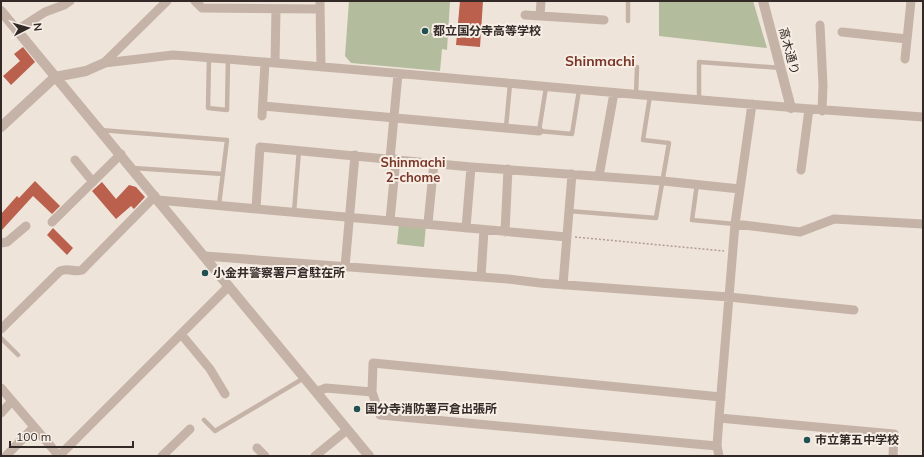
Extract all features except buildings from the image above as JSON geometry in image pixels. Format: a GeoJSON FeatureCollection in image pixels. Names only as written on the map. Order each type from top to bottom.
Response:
{"type":"FeatureCollection","features":[{"type":"Feature","properties":{"kind":"street"},"geometry":{"type":"LineString","coordinates":[[17,30],[45,12],[64,5],[70,1]]}},
{"type":"Feature","properties":{"kind":"street"},"geometry":{"type":"LineString","coordinates":[[195,1],[202,8],[276,8],[320,5],[321,67]]}},
{"type":"Feature","properties":{"kind":"street"},"geometry":{"type":"LineString","coordinates":[[540,16],[541,1]]}},
{"type":"Feature","properties":{"kind":"street","name":"高木通り"},"geometry":{"type":"LineString","coordinates":[[763,1],[791,108]]}},
{"type":"Feature","properties":{"kind":"street"},"geometry":{"type":"LineString","coordinates":[[905,59],[911,1]]}},
{"type":"Feature","properties":{"kind":"street"},"geometry":{"type":"LineString","coordinates":[[104,63],[163,3]]}},
{"type":"Feature","properties":{"kind":"street"},"geometry":{"type":"LineString","coordinates":[[276,8],[276,63]]}},
{"type":"Feature","properties":{"kind":"street"},"geometry":{"type":"LineString","coordinates":[[1,11],[132,167],[369,456]]}},
{"type":"Feature","properties":{"kind":"street"},"geometry":{"type":"LineString","coordinates":[[525,15],[604,20]]}},
{"type":"Feature","properties":{"kind":"street"},"geometry":{"type":"LineString","coordinates":[[820,25],[823,85],[822,110]]}},
{"type":"Feature","properties":{"kind":"street"},"geometry":{"type":"LineString","coordinates":[[842,32],[907,39]]}},
{"type":"Feature","properties":{"kind":"street"},"geometry":{"type":"LineString","coordinates":[[1,127],[55,77],[86,71],[104,63],[161,55],[209,57],[636,95],[923,117]]}},
{"type":"Feature","properties":{"kind":"street"},"geometry":{"type":"LineString","coordinates":[[262,116],[265,62]]}},
{"type":"Feature","properties":{"kind":"street"},"geometry":{"type":"LineString","coordinates":[[390,220],[394,117],[398,74]]}},
{"type":"Feature","properties":{"kind":"street"},"geometry":{"type":"LineString","coordinates":[[599,176],[614,93]]}},
{"type":"Feature","properties":{"kind":"street"},"geometry":{"type":"LineString","coordinates":[[719,456],[717,446],[735,224],[752,104]]}},
{"type":"Feature","properties":{"kind":"street"},"geometry":{"type":"LineString","coordinates":[[263,106],[539,131]]}},
{"type":"Feature","properties":{"kind":"street"},"geometry":{"type":"LineString","coordinates":[[801,170],[810,109]]}},
{"type":"Feature","properties":{"kind":"street"},"geometry":{"type":"LineString","coordinates":[[256,208],[260,147],[471,167],[662,181],[740,189]]}},
{"type":"Feature","properties":{"kind":"street"},"geometry":{"type":"LineString","coordinates":[[52,222],[120,154]]}},
{"type":"Feature","properties":{"kind":"street"},"geometry":{"type":"LineString","coordinates":[[345,267],[355,155]]}},
{"type":"Feature","properties":{"kind":"street"},"geometry":{"type":"LineString","coordinates":[[74,160],[93,182]]}},
{"type":"Feature","properties":{"kind":"street"},"geometry":{"type":"LineString","coordinates":[[428,223],[434,163]]}},
{"type":"Feature","properties":{"kind":"street"},"geometry":{"type":"LineString","coordinates":[[466,228],[471,167]]}},
{"type":"Feature","properties":{"kind":"street"},"geometry":{"type":"LineString","coordinates":[[505,232],[508,169]]}},
{"type":"Feature","properties":{"kind":"street"},"geometry":{"type":"LineString","coordinates":[[563,284],[572,174]]}},
{"type":"Feature","properties":{"kind":"street"},"geometry":{"type":"LineString","coordinates":[[157,198],[567,237]]}},
{"type":"Feature","properties":{"kind":"street"},"geometry":{"type":"LineString","coordinates":[[1,329],[60,271],[66,269],[78,272],[82,270],[157,198]]}},
{"type":"Feature","properties":{"kind":"street"},"geometry":{"type":"LineString","coordinates":[[735,224],[800,232],[834,219],[923,224]]}},
{"type":"Feature","properties":{"kind":"street"},"geometry":{"type":"LineString","coordinates":[[1,243],[7,242],[26,226]]}},
{"type":"Feature","properties":{"kind":"street"},"geometry":{"type":"LineString","coordinates":[[481,276],[484,230]]}},
{"type":"Feature","properties":{"kind":"street"},"geometry":{"type":"LineString","coordinates":[[204,256],[481,276],[729,297],[854,310]]}},
{"type":"Feature","properties":{"kind":"street"},"geometry":{"type":"LineString","coordinates":[[1,388],[59,456],[229,286]]}},
{"type":"Feature","properties":{"kind":"street"},"geometry":{"type":"LineString","coordinates":[[181,334],[210,369],[225,394]]}},
{"type":"Feature","properties":{"kind":"street"},"geometry":{"type":"LineString","coordinates":[[717,446],[380,415],[372,392],[373,363],[721,397]]}},
{"type":"Feature","properties":{"kind":"street"},"geometry":{"type":"LineString","coordinates":[[316,392],[326,388],[372,392]]}},
{"type":"Feature","properties":{"kind":"street"},"geometry":{"type":"LineString","coordinates":[[1,413],[12,402]]}},
{"type":"Feature","properties":{"kind":"street"},"geometry":{"type":"LineString","coordinates":[[719,418],[894,434],[894,456]]}},
{"type":"Feature","properties":{"kind":"street"},"geometry":{"type":"LineString","coordinates":[[6,456],[34,427]]}},
{"type":"Feature","properties":{"kind":"street"},"geometry":{"type":"LineString","coordinates":[[162,456],[190,429]]}},
{"type":"Feature","properties":{"kind":"street"},"geometry":{"type":"LineString","coordinates":[[315,456],[347,430]]}},
{"type":"Feature","properties":{"kind":"street"},"geometry":{"type":"LineString","coordinates":[[257,448],[265,456]]}},
{"type":"Feature","properties":{"kind":"lane"},"geometry":{"type":"LineString","coordinates":[[628,1],[628,21]]}},
{"type":"Feature","properties":{"kind":"lane"},"geometry":{"type":"LineString","coordinates":[[209,57],[208,108],[227,110],[228,59]]}},
{"type":"Feature","properties":{"kind":"lane"},"geometry":{"type":"LineString","coordinates":[[699,100],[699,62],[780,68]]}},
{"type":"Feature","properties":{"kind":"lane"},"geometry":{"type":"LineString","coordinates":[[636,95],[637,67]]}},
{"type":"Feature","properties":{"kind":"lane"},"geometry":{"type":"LineString","coordinates":[[506,127],[510,84]]}},
{"type":"Feature","properties":{"kind":"lane"},"geometry":{"type":"LineString","coordinates":[[546,87],[539,131],[572,134],[579,90]]}},
{"type":"Feature","properties":{"kind":"lane"},"geometry":{"type":"LineString","coordinates":[[569,211],[656,218],[669,143],[643,140],[650,96]]}},
{"type":"Feature","properties":{"kind":"lane"},"geometry":{"type":"LineString","coordinates":[[100,130],[227,140],[219,205]]}},
{"type":"Feature","properties":{"kind":"lane"},"geometry":{"type":"LineString","coordinates":[[294,212],[299,150]]}},
{"type":"Feature","properties":{"kind":"lane"},"geometry":{"type":"LineString","coordinates":[[132,167],[223,174]]}},
{"type":"Feature","properties":{"kind":"lane"},"geometry":{"type":"LineString","coordinates":[[697,184],[692,220],[735,224]]}},
{"type":"Feature","properties":{"kind":"lane"},"geometry":{"type":"LineString","coordinates":[[1,338],[18,355]]}},
{"type":"Feature","properties":{"kind":"lane"},"geometry":{"type":"LineString","coordinates":[[204,420],[215,431],[304,378]]}},
{"type":"Feature","properties":{"kind":"path"},"geometry":{"type":"LineString","coordinates":[[567,237],[733,252]]}},
{"type":"Feature","properties":{"kind":"green space"},"geometry":{"type":"Polygon","coordinates":[[[349,1],[450,1],[447,50],[442,49],[440,71],[351,63],[345,56],[349,1]]]}},
{"type":"Feature","properties":{"kind":"green space"},"geometry":{"type":"Polygon","coordinates":[[[659,1],[753,1],[767,48],[659,36],[659,1]]]}},
{"type":"Feature","properties":{"kind":"green space"},"geometry":{"type":"Polygon","coordinates":[[[399,223],[426,225],[424,247],[397,244],[399,223]]]}},
{"type":"Feature","properties":{"kind":"place","name":"都立国分寺高等学校"},"geometry":{"type":"Point","coordinates":[425,31]}},
{"type":"Feature","properties":{"kind":"place","name":"小金井警察署戸倉駐在所"},"geometry":{"type":"Point","coordinates":[205,273]}},
{"type":"Feature","properties":{"kind":"place","name":"国分寺消防署戸倉出張所"},"geometry":{"type":"Point","coordinates":[357,409]}},
{"type":"Feature","properties":{"kind":"place","name":"市立第五中学校"},"geometry":{"type":"Point","coordinates":[807,440]}},
{"type":"Feature","properties":{"kind":"district","name":"Shinmachi"},"geometry":{"type":"Point","coordinates":[600,61]}},
{"type":"Feature","properties":{"kind":"district","name":"Shinmachi 2-chome"},"geometry":{"type":"Point","coordinates":[413,170]}}]}
